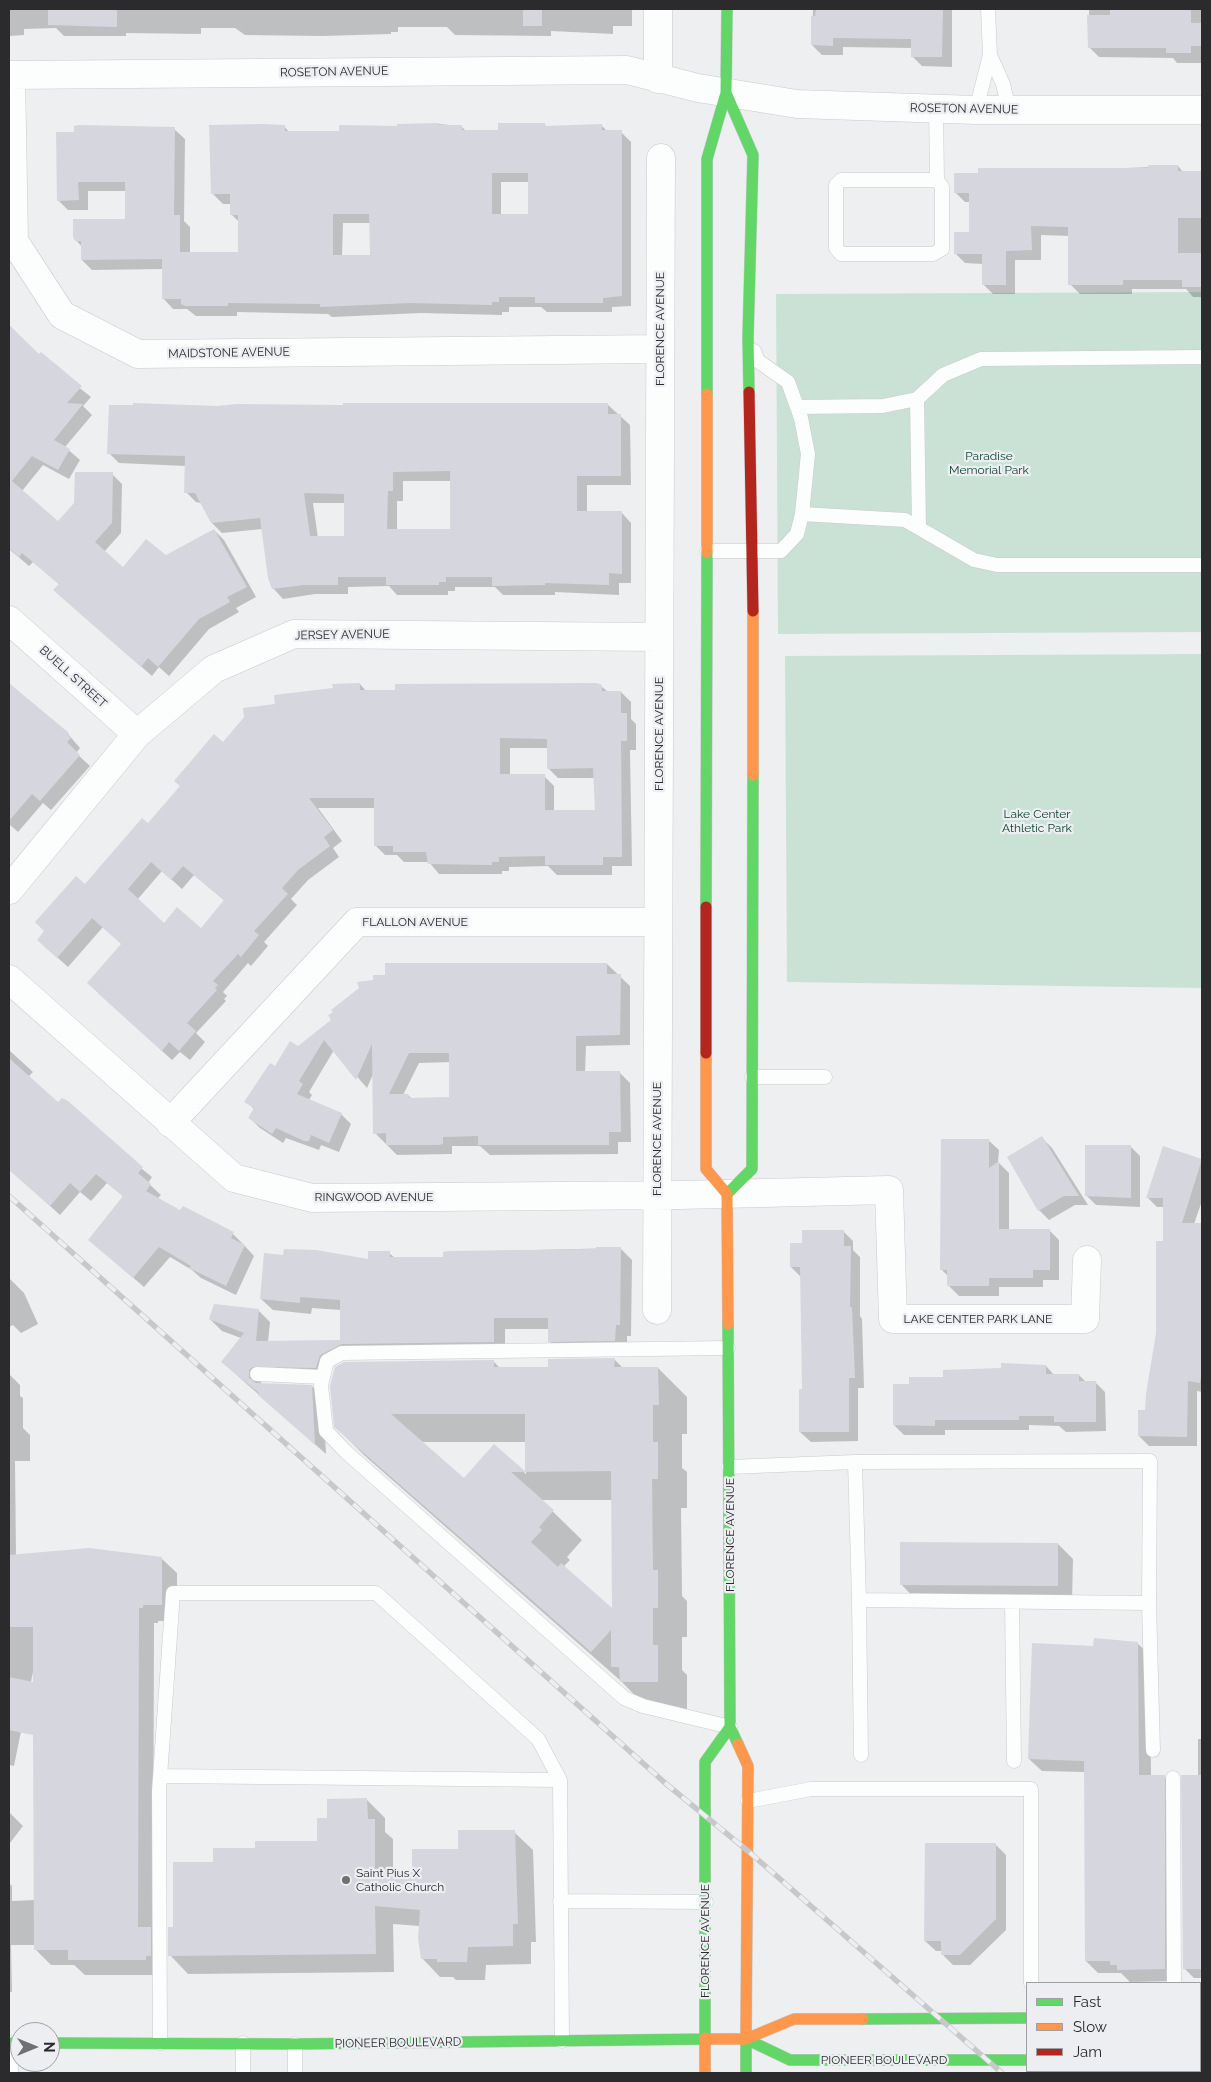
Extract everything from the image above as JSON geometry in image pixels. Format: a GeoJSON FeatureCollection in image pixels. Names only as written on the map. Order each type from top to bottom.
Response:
{"type":"FeatureCollection","features":[{"type":"Feature","properties":{"kind":"main road"},"geometry":{"type":"LineString","coordinates":[[726,93],[752,155],[748,337],[752,552],[752,1169],[727,1194],[706,1170],[707,159],[726,93],[727,9]]}},
{"type":"Feature","properties":{"kind":"main road","name":"FLORENCE AVENUE"},"geometry":{"type":"LineString","coordinates":[[727,1194],[730,1727],[748,1766],[746,2073]]}},
{"type":"Feature","properties":{"kind":"main road","name":"FLORENCE AVENUE"},"geometry":{"type":"LineString","coordinates":[[705,2073],[705,1762],[730,1727]]}},
{"type":"Feature","properties":{"kind":"main road","name":"PIONEER BOULEVARD"},"geometry":{"type":"LineString","coordinates":[[60,2043],[295,2044],[746,2039],[794,2019],[1026,2018]]}},
{"type":"Feature","properties":{"kind":"main road","name":"PIONEER BOULEVARD"},"geometry":{"type":"LineString","coordinates":[[746,2039],[790,2060],[851,2067],[1026,2060]]}},
{"type":"Feature","properties":{"kind":"street"},"geometry":{"type":"LineString","coordinates":[[658,9],[658,79]]}},
{"type":"Feature","properties":{"kind":"street","name":"ROSETON AVENUE"},"geometry":{"type":"LineString","coordinates":[[10,75],[627,70],[658,79],[726,93],[797,104],[976,110],[1202,110]]}},
{"type":"Feature","properties":{"kind":"street","name":"MAIDSTONE AVENUE"},"geometry":{"type":"LineString","coordinates":[[10,75],[14,241],[62,315],[138,354],[660,349]]}},
{"type":"Feature","properties":{"kind":"street","name":"FLORENCE AVENUE"},"geometry":{"type":"LineString","coordinates":[[657,1310],[661,158]]}},
{"type":"Feature","properties":{"kind":"street","name":"BUELL STREET"},"geometry":{"type":"LineString","coordinates":[[9,620],[137,734]]}},
{"type":"Feature","properties":{"kind":"street","name":"JERSEY AVENUE"},"geometry":{"type":"LineString","coordinates":[[9,890],[137,734],[214,669],[294,634],[659,637]]}},
{"type":"Feature","properties":{"kind":"street","name":"FLALLON AVENUE"},"geometry":{"type":"LineString","coordinates":[[170,1123],[357,922],[658,922]]}},
{"type":"Feature","properties":{"kind":"street","name":"RINGWOOD AVENUE"},"geometry":{"type":"LineString","coordinates":[[9,979],[234,1178],[312,1198],[727,1194]]}},
{"type":"Feature","properties":{"kind":"street","name":"LAKE CENTER PARK LANE"},"geometry":{"type":"LineString","coordinates":[[727,1194],[889,1190],[893,1319],[1085,1319],[1087,1260]]}},
{"type":"Feature","properties":{"kind":"lane"},"geometry":{"type":"LineString","coordinates":[[976,110],[990,55],[988,9]]}},
{"type":"Feature","properties":{"kind":"lane"},"geometry":{"type":"LineString","coordinates":[[990,55],[1002,84],[1009,110]]}},
{"type":"Feature","properties":{"kind":"lane"},"geometry":{"type":"LineString","coordinates":[[936,108],[937,180],[942,187],[942,250],[934,254],[841,254],[836,248],[836,186],[841,180],[937,180]]}},
{"type":"Feature","properties":{"kind":"lane"},"geometry":{"type":"LineString","coordinates":[[707,551],[781,551],[796,534],[802,514],[808,454],[797,407],[788,382],[758,361],[748,337]]}},
{"type":"Feature","properties":{"kind":"lane"},"geometry":{"type":"LineString","coordinates":[[797,407],[883,406],[917,399],[943,375],[980,359],[1202,357]]}},
{"type":"Feature","properties":{"kind":"lane"},"geometry":{"type":"LineString","coordinates":[[917,399],[919,527]]}},
{"type":"Feature","properties":{"kind":"lane"},"geometry":{"type":"LineString","coordinates":[[802,514],[905,520],[974,560],[997,565],[1202,565]]}},
{"type":"Feature","properties":{"kind":"lane"},"geometry":{"type":"LineString","coordinates":[[752,1077],[825,1076]]}},
{"type":"Feature","properties":{"kind":"lane"},"geometry":{"type":"LineString","coordinates":[[728,1348],[342,1353],[327,1361],[321,1385],[326,1431],[346,1452],[624,1698],[643,1706],[730,1727]]}},
{"type":"Feature","properties":{"kind":"lane"},"geometry":{"type":"LineString","coordinates":[[257,1374],[323,1377]]}},
{"type":"Feature","properties":{"kind":"lane"},"geometry":{"type":"LineString","coordinates":[[729,1467],[855,1462],[1150,1461],[1149,1603],[1153,1750]]}},
{"type":"Feature","properties":{"kind":"lane"},"geometry":{"type":"LineString","coordinates":[[855,1462],[859,1600],[860,1755]]}},
{"type":"Feature","properties":{"kind":"lane"},"geometry":{"type":"LineString","coordinates":[[160,2044],[160,1776],[173,1593],[376,1593],[538,1739],[560,1780],[562,2040]]}},
{"type":"Feature","properties":{"kind":"lane"},"geometry":{"type":"LineString","coordinates":[[859,1600],[1149,1603]]}},
{"type":"Feature","properties":{"kind":"lane"},"geometry":{"type":"LineString","coordinates":[[1012,1603],[1014,1761]]}},
{"type":"Feature","properties":{"kind":"lane"},"geometry":{"type":"LineString","coordinates":[[160,1776],[560,1780]]}},
{"type":"Feature","properties":{"kind":"lane"},"geometry":{"type":"LineString","coordinates":[[1173,1778],[1174,1982]]}},
{"type":"Feature","properties":{"kind":"lane"},"geometry":{"type":"LineString","coordinates":[[748,1801],[811,1789],[1031,1789],[1032,1982]]}},
{"type":"Feature","properties":{"kind":"lane"},"geometry":{"type":"LineString","coordinates":[[560,1901],[706,1902]]}},
{"type":"Feature","properties":{"kind":"lane"},"geometry":{"type":"LineString","coordinates":[[243,2044],[243,2073]]}},
{"type":"Feature","properties":{"kind":"lane"},"geometry":{"type":"LineString","coordinates":[[295,2044],[295,2073]]}},
{"type":"Feature","properties":{"kind":"green space","name":"Paradise Memorial Park"},"geometry":{"type":"Polygon","coordinates":[[[1202,292],[1202,632],[778,634],[776,294],[1202,292]]]}},
{"type":"Feature","properties":{"kind":"green space","name":"Lake Center Athletic Park"},"geometry":{"type":"Polygon","coordinates":[[[1202,654],[1202,988],[787,982],[785,656],[1202,654]]]}},
{"type":"Feature","properties":{"kind":"building"},"geometry":{"type":"Polygon","coordinates":[[[48,9],[117,9],[117,27],[48,25],[48,9]]]}},
{"type":"Feature","properties":{"kind":"building"},"geometry":{"type":"Polygon","coordinates":[[[523,9],[542,9],[542,26],[523,26],[523,9]]]}},
{"type":"Feature","properties":{"kind":"building"},"geometry":{"type":"Polygon","coordinates":[[[816,9],[943,9],[942,57],[911,57],[911,39],[833,38],[833,46],[811,45],[811,16],[815,16],[816,9]]]}},
{"type":"Feature","properties":{"kind":"building"},"geometry":{"type":"Polygon","coordinates":[[[1110,9],[1191,9],[1191,23],[1202,23],[1202,46],[1191,46],[1191,53],[1166,53],[1166,48],[1088,48],[1087,15],[1110,15],[1110,9]]]}},
{"type":"Feature","properties":{"kind":"building"},"geometry":{"type":"Polygon","coordinates":[[[439,123],[439,125],[462,125],[462,130],[498,130],[498,123],[545,123],[545,126],[602,124],[602,130],[622,130],[622,296],[603,298],[603,303],[535,303],[535,297],[499,297],[499,302],[492,302],[492,305],[410,303],[320,307],[320,304],[228,303],[228,306],[185,306],[181,304],[181,299],[162,299],[162,259],[81,260],[81,241],[75,241],[73,237],[73,219],[125,219],[125,182],[78,182],[79,200],[57,201],[56,132],[74,132],[74,126],[79,125],[175,127],[174,215],[180,215],[180,252],[238,252],[238,215],[230,215],[230,194],[211,194],[209,125],[285,125],[285,131],[339,131],[339,125],[397,126],[397,124],[439,123]],[[492,173],[492,214],[528,214],[528,173],[492,173]],[[333,214],[333,255],[370,255],[369,214],[333,214]]]}},
{"type":"Feature","properties":{"kind":"building"},"geometry":{"type":"Polygon","coordinates":[[[1148,165],[1178,165],[1178,171],[1202,171],[1202,218],[1178,218],[1178,253],[1202,253],[1202,287],[1182,287],[1182,280],[1123,280],[1123,285],[1068,285],[1068,227],[1031,226],[1032,250],[1006,251],[1006,285],[982,285],[982,254],[954,254],[954,232],[969,232],[969,193],[954,193],[954,173],[978,173],[978,168],[1148,168],[1148,165]]]}},
{"type":"Feature","properties":{"kind":"building"},"geometry":{"type":"Polygon","coordinates":[[[9,325],[39,354],[41,352],[82,386],[67,403],[83,404],[54,440],[70,449],[58,470],[32,456],[12,481],[58,521],[74,503],[75,472],[113,472],[112,523],[95,542],[123,567],[146,539],[166,555],[214,529],[247,587],[227,597],[230,602],[199,619],[158,667],[148,658],[141,667],[53,590],[59,584],[22,553],[19,557],[9,548],[9,325]]]}},
{"type":"Feature","properties":{"kind":"building"},"geometry":{"type":"Polygon","coordinates":[[[133,403],[217,406],[237,404],[343,405],[343,403],[608,403],[608,414],[621,414],[621,476],[577,476],[577,511],[622,511],[622,574],[609,573],[609,585],[545,583],[545,585],[492,586],[492,577],[446,577],[446,582],[439,582],[439,585],[386,585],[386,577],[338,577],[338,585],[304,585],[272,589],[268,578],[260,518],[211,523],[195,493],[184,493],[185,456],[107,454],[109,405],[133,405],[133,403]],[[450,471],[393,472],[393,491],[388,491],[387,529],[450,529],[450,471]],[[304,493],[310,536],[344,536],[344,494],[304,493]]]}},
{"type":"Feature","properties":{"kind":"building"},"geometry":{"type":"Polygon","coordinates":[[[9,683],[69,733],[67,734],[71,738],[67,742],[80,755],[40,801],[32,794],[9,821],[9,683]]]}},
{"type":"Feature","properties":{"kind":"building"},"geometry":{"type":"Polygon","coordinates":[[[360,683],[360,690],[395,690],[395,684],[597,683],[602,685],[602,691],[621,691],[621,713],[627,713],[627,741],[621,741],[622,857],[603,857],[603,865],[545,865],[545,856],[499,857],[499,862],[492,862],[492,865],[428,864],[426,852],[393,852],[393,846],[374,846],[374,798],[309,798],[333,830],[324,837],[330,846],[298,870],[282,888],[288,894],[254,931],[259,935],[241,957],[238,954],[213,981],[218,985],[215,988],[217,990],[187,1023],[196,1031],[179,1051],[169,1042],[162,1051],[87,983],[121,944],[92,918],[57,958],[37,940],[44,931],[35,922],[76,876],[85,884],[142,818],[148,823],[180,786],[174,781],[214,734],[223,742],[244,717],[243,708],[275,704],[274,695],[333,688],[332,684],[360,683]],[[500,738],[500,774],[545,774],[545,810],[595,810],[593,768],[547,769],[547,739],[500,738]],[[151,862],[128,889],[164,923],[177,907],[201,928],[224,900],[183,866],[171,880],[151,862]]]}},
{"type":"Feature","properties":{"kind":"building"},"geometry":{"type":"Polygon","coordinates":[[[385,963],[607,963],[607,974],[621,974],[620,1035],[576,1036],[576,1071],[620,1071],[621,1132],[609,1132],[609,1145],[478,1145],[478,1136],[443,1137],[443,1144],[438,1145],[386,1145],[386,1133],[373,1134],[372,1044],[356,1080],[324,1040],[299,1081],[303,1084],[297,1094],[342,1113],[329,1143],[311,1135],[309,1141],[304,1141],[276,1128],[272,1134],[248,1118],[254,1108],[244,1102],[270,1063],[275,1066],[290,1041],[298,1046],[331,1020],[328,1015],[333,1012],[331,1010],[359,988],[357,982],[373,980],[373,975],[385,975],[385,963]],[[409,1053],[389,1094],[408,1094],[409,1098],[449,1097],[449,1053],[409,1053]]]}},
{"type":"Feature","properties":{"kind":"building"},"geometry":{"type":"Polygon","coordinates":[[[9,1058],[58,1102],[62,1098],[68,1101],[143,1167],[138,1173],[151,1184],[146,1191],[180,1210],[183,1206],[234,1232],[231,1238],[245,1245],[226,1286],[189,1268],[191,1266],[159,1247],[133,1278],[88,1240],[123,1196],[96,1174],[80,1192],[70,1183],[50,1206],[9,1170],[9,1058]]]}},
{"type":"Feature","properties":{"kind":"building"},"geometry":{"type":"Polygon","coordinates":[[[1042,1136],[1079,1196],[1064,1196],[1038,1211],[1007,1157],[1042,1136]]]}},
{"type":"Feature","properties":{"kind":"building"},"geometry":{"type":"Polygon","coordinates":[[[941,1139],[989,1139],[989,1168],[999,1161],[999,1229],[1050,1229],[1050,1270],[1033,1270],[1033,1278],[989,1278],[989,1286],[947,1286],[947,1270],[940,1270],[941,1139]]]}},
{"type":"Feature","properties":{"kind":"building"},"geometry":{"type":"Polygon","coordinates":[[[1085,1145],[1131,1145],[1131,1198],[1085,1196],[1085,1145]]]}},
{"type":"Feature","properties":{"kind":"building"},"geometry":{"type":"Polygon","coordinates":[[[1163,1146],[1202,1159],[1182,1223],[1202,1223],[1202,1368],[1200,1383],[1188,1381],[1187,1437],[1138,1436],[1138,1410],[1145,1410],[1156,1333],[1156,1241],[1163,1241],[1163,1198],[1146,1198],[1163,1146]]]}},
{"type":"Feature","properties":{"kind":"building"},"geometry":{"type":"Polygon","coordinates":[[[802,1230],[844,1230],[844,1246],[851,1246],[850,1307],[852,1307],[855,1378],[849,1378],[849,1432],[799,1432],[799,1389],[802,1389],[800,1267],[790,1267],[790,1243],[802,1243],[802,1230]]]}},
{"type":"Feature","properties":{"kind":"building"},"geometry":{"type":"Polygon","coordinates":[[[596,1247],[621,1247],[620,1325],[616,1325],[615,1341],[548,1342],[548,1318],[494,1318],[494,1342],[342,1344],[320,1355],[316,1368],[253,1367],[249,1370],[249,1378],[256,1383],[312,1385],[315,1445],[258,1395],[259,1393],[221,1362],[244,1333],[209,1319],[214,1304],[259,1309],[256,1341],[340,1340],[340,1300],[300,1297],[300,1303],[260,1299],[264,1253],[283,1255],[284,1249],[316,1250],[368,1259],[368,1251],[390,1251],[390,1257],[443,1257],[443,1252],[449,1251],[596,1249],[596,1247]]]}},
{"type":"Feature","properties":{"kind":"building"},"geometry":{"type":"Polygon","coordinates":[[[615,1358],[614,1367],[658,1367],[659,1405],[653,1405],[653,1442],[658,1442],[658,1479],[652,1479],[653,1570],[658,1570],[658,1608],[653,1608],[653,1645],[658,1645],[658,1682],[620,1682],[619,1667],[611,1667],[611,1630],[591,1652],[334,1427],[330,1386],[335,1367],[344,1362],[494,1360],[494,1367],[548,1367],[548,1359],[615,1358]],[[391,1414],[464,1478],[494,1444],[525,1471],[525,1414],[391,1414]],[[611,1471],[511,1472],[554,1510],[539,1527],[542,1530],[531,1542],[558,1567],[561,1563],[612,1608],[611,1471]]]}},
{"type":"Feature","properties":{"kind":"building"},"geometry":{"type":"Polygon","coordinates":[[[1001,1363],[1046,1365],[1046,1374],[1079,1374],[1079,1381],[1096,1381],[1096,1422],[1054,1422],[1054,1416],[1019,1416],[1019,1420],[935,1420],[935,1426],[893,1425],[893,1384],[909,1384],[909,1377],[943,1377],[943,1370],[1001,1368],[1001,1363]]]}},
{"type":"Feature","properties":{"kind":"building"},"geometry":{"type":"Polygon","coordinates":[[[900,1542],[1058,1543],[1058,1586],[900,1585],[900,1542]]]}},
{"type":"Feature","properties":{"kind":"building"},"geometry":{"type":"Polygon","coordinates":[[[89,1548],[162,1557],[162,1605],[143,1605],[143,1608],[139,1608],[138,1927],[151,1927],[151,1956],[146,1956],[146,1960],[68,1960],[68,1950],[34,1950],[33,1735],[9,1730],[9,1677],[33,1682],[33,1627],[9,1627],[9,1555],[89,1548]]]}},
{"type":"Feature","properties":{"kind":"building"},"geometry":{"type":"Polygon","coordinates":[[[1094,1638],[1138,1642],[1139,1775],[1165,1775],[1165,1969],[1117,1970],[1117,1965],[1110,1965],[1110,1961],[1085,1961],[1084,1761],[1028,1759],[1032,1643],[1093,1646],[1094,1638]]]}},
{"type":"Feature","properties":{"kind":"building"},"geometry":{"type":"Polygon","coordinates":[[[1181,1775],[1202,1775],[1202,1969],[1183,1969],[1181,1775]]]}},
{"type":"Feature","properties":{"kind":"building"},"geometry":{"type":"Polygon","coordinates":[[[367,1798],[368,1819],[375,1819],[375,1872],[412,1872],[412,1849],[458,1849],[458,1830],[515,1830],[518,1924],[513,1924],[513,1946],[468,1947],[467,1962],[437,1962],[437,1959],[421,1959],[418,1938],[420,1910],[375,1906],[376,1954],[168,1956],[168,1927],[173,1927],[173,1862],[213,1862],[213,1848],[255,1848],[255,1841],[317,1841],[317,1818],[327,1818],[327,1799],[367,1798]]]}},
{"type":"Feature","properties":{"kind":"building"},"geometry":{"type":"Polygon","coordinates":[[[925,1843],[996,1843],[996,1919],[960,1955],[941,1955],[941,1941],[924,1941],[925,1843]]]}},
{"type":"Feature","properties":{"kind":"railway"},"geometry":{"type":"LineString","coordinates":[[9,1196],[664,1782],[748,1851],[1002,2073]]}},
{"type":"Feature","properties":{"kind":"traffic: fast"},"geometry":{"type":"LineString","coordinates":[[707,394],[707,159],[726,93],[727,9]]}},
{"type":"Feature","properties":{"kind":"traffic: fast"},"geometry":{"type":"LineString","coordinates":[[726,93],[753,155],[748,337],[749,392]]}},
{"type":"Feature","properties":{"kind":"traffic: fast"},"geometry":{"type":"LineString","coordinates":[[706,907],[707,552]]}},
{"type":"Feature","properties":{"kind":"traffic: fast"},"geometry":{"type":"LineString","coordinates":[[727,1194],[752,1169],[753,775]]}},
{"type":"Feature","properties":{"kind":"traffic: fast"},"geometry":{"type":"LineString","coordinates":[[728,1324],[730,1727],[738,1744]]}},
{"type":"Feature","properties":{"kind":"traffic: fast"},"geometry":{"type":"LineString","coordinates":[[705,2038],[705,1762],[730,1727]]}},
{"type":"Feature","properties":{"kind":"traffic: fast"},"geometry":{"type":"LineString","coordinates":[[863,2019],[1026,2018]]}},
{"type":"Feature","properties":{"kind":"traffic: fast"},"geometry":{"type":"LineString","coordinates":[[60,2043],[295,2044],[710,2039]]}},
{"type":"Feature","properties":{"kind":"traffic: fast"},"geometry":{"type":"LineString","coordinates":[[746,2039],[746,2073]]}},
{"type":"Feature","properties":{"kind":"traffic: fast"},"geometry":{"type":"LineString","coordinates":[[746,2039],[790,2060],[1026,2060]]}},
{"type":"Feature","properties":{"kind":"traffic: slow"},"geometry":{"type":"LineString","coordinates":[[707,394],[707,552]]}},
{"type":"Feature","properties":{"kind":"traffic: slow"},"geometry":{"type":"LineString","coordinates":[[753,611],[753,775]]}},
{"type":"Feature","properties":{"kind":"traffic: slow"},"geometry":{"type":"LineString","coordinates":[[706,1053],[706,1169],[727,1194],[728,1324]]}},
{"type":"Feature","properties":{"kind":"traffic: slow"},"geometry":{"type":"LineString","coordinates":[[738,1744],[748,1766],[746,2039]]}},
{"type":"Feature","properties":{"kind":"traffic: slow"},"geometry":{"type":"LineString","coordinates":[[710,2039],[746,2039],[794,2019],[863,2019]]}},
{"type":"Feature","properties":{"kind":"traffic: slow"},"geometry":{"type":"LineString","coordinates":[[705,2038],[705,2073]]}},
{"type":"Feature","properties":{"kind":"traffic: jam"},"geometry":{"type":"LineString","coordinates":[[749,392],[753,611]]}},
{"type":"Feature","properties":{"kind":"traffic: jam"},"geometry":{"type":"LineString","coordinates":[[706,907],[706,1053]]}},
{"type":"Feature","properties":{"kind":"place","name":"Saint Pius X Catholic Church"},"geometry":{"type":"Point","coordinates":[346,1880]}}]}
